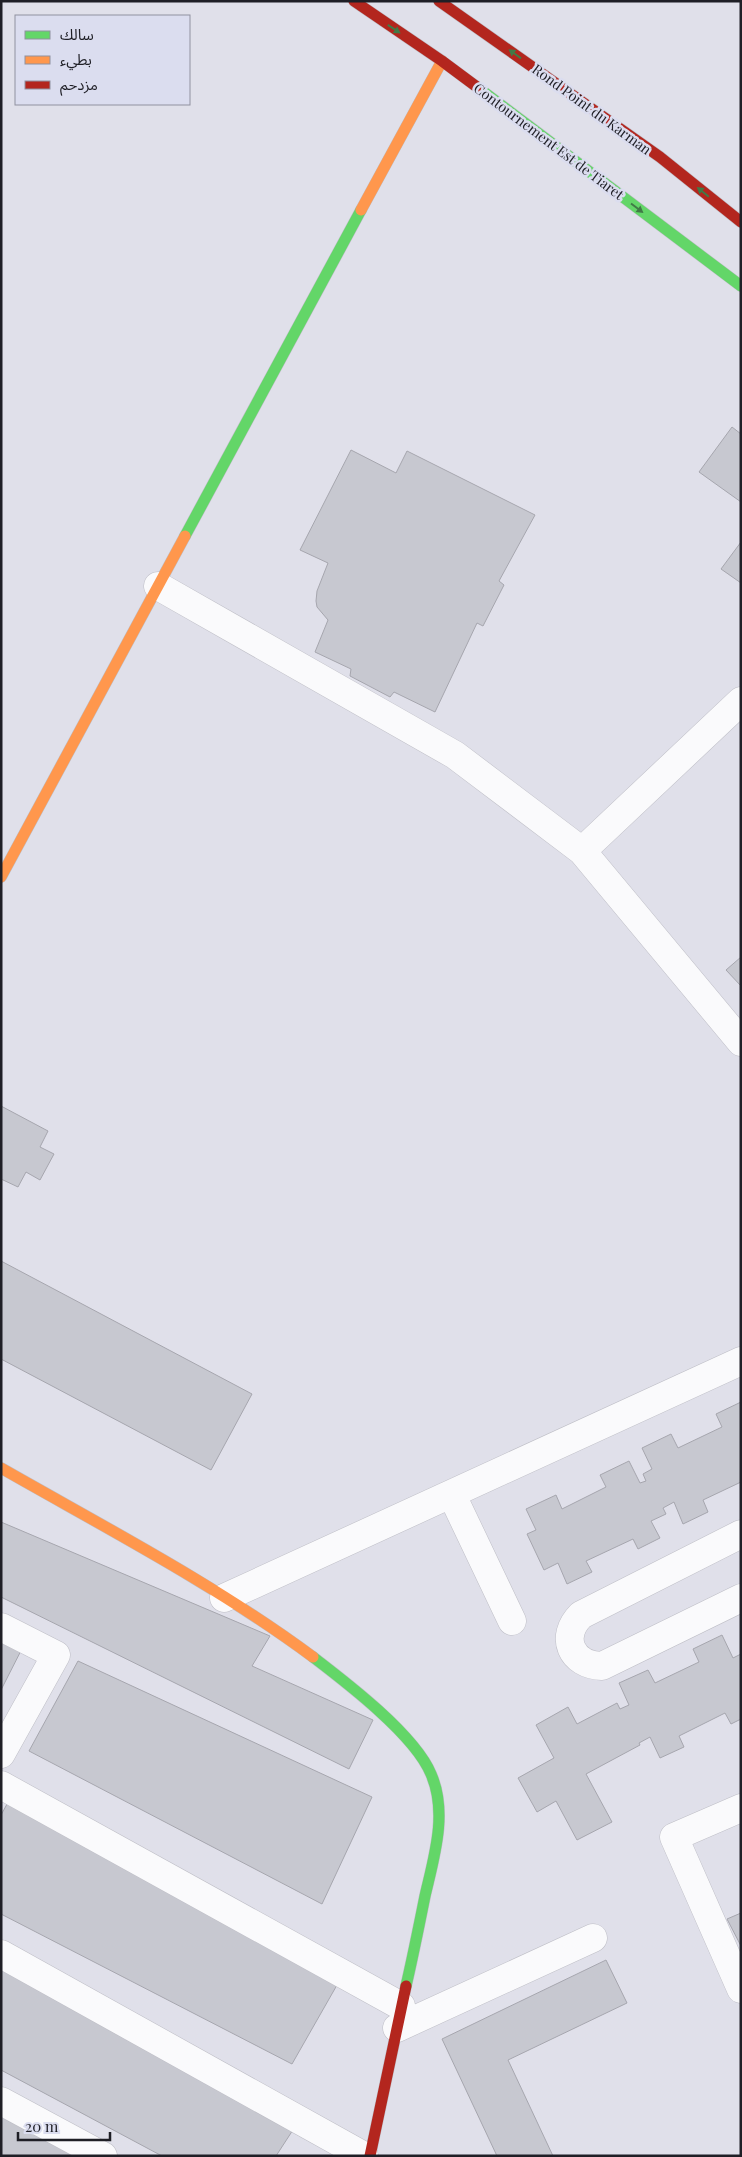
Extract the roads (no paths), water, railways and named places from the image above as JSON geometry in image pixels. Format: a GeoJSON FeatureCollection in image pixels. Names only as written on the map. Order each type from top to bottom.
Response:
{"type":"FeatureCollection","features":[{"type":"Feature","properties":{"kind":"main road","name":"Contournement Est de Tiaret"},"geometry":{"type":"LineString","coordinates":[[354,1],[442,61],[741,286]]}},
{"type":"Feature","properties":{"kind":"main road","name":"Rond Point du Karman"},"geometry":{"type":"LineString","coordinates":[[440,1],[660,157],[741,222]]}},
{"type":"Feature","properties":{"kind":"main road"},"geometry":{"type":"LineString","coordinates":[[1,877],[442,61]]}},
{"type":"Feature","properties":{"kind":"main road"},"geometry":{"type":"LineString","coordinates":[[1,1468],[268,1624],[309,1652],[385,1718],[420,1754],[429,1770],[439,1805],[440,1823],[370,2156]]}},
{"type":"Feature","properties":{"kind":"street"},"geometry":{"type":"LineString","coordinates":[[158,586],[455,755],[582,851],[741,1042]]}},
{"type":"Feature","properties":{"kind":"street"},"geometry":{"type":"LineString","coordinates":[[582,851],[741,701]]}},
{"type":"Feature","properties":{"kind":"street"},"geometry":{"type":"LineString","coordinates":[[224,1598],[741,1362]]}},
{"type":"Feature","properties":{"kind":"street"},"geometry":{"type":"LineString","coordinates":[[452,1495],[512,1621]]}},
{"type":"Feature","properties":{"kind":"street"},"geometry":{"type":"LineString","coordinates":[[741,1534],[581,1615],[574,1622],[569,1640],[577,1657],[584,1663],[592,1666],[602,1666],[741,1598]]}},
{"type":"Feature","properties":{"kind":"street"},"geometry":{"type":"LineString","coordinates":[[1,1627],[56,1655],[1,1754]]}},
{"type":"Feature","properties":{"kind":"street"},"geometry":{"type":"LineString","coordinates":[[1,1785],[399,2017],[593,1938]]}},
{"type":"Feature","properties":{"kind":"street"},"geometry":{"type":"LineString","coordinates":[[741,1808],[674,1837],[741,1988]]}},
{"type":"Feature","properties":{"kind":"street"},"geometry":{"type":"LineString","coordinates":[[1,1954],[364,2156]]}},
{"type":"Feature","properties":{"kind":"street"},"geometry":{"type":"LineString","coordinates":[[1,2101],[104,2156]]}}]}
